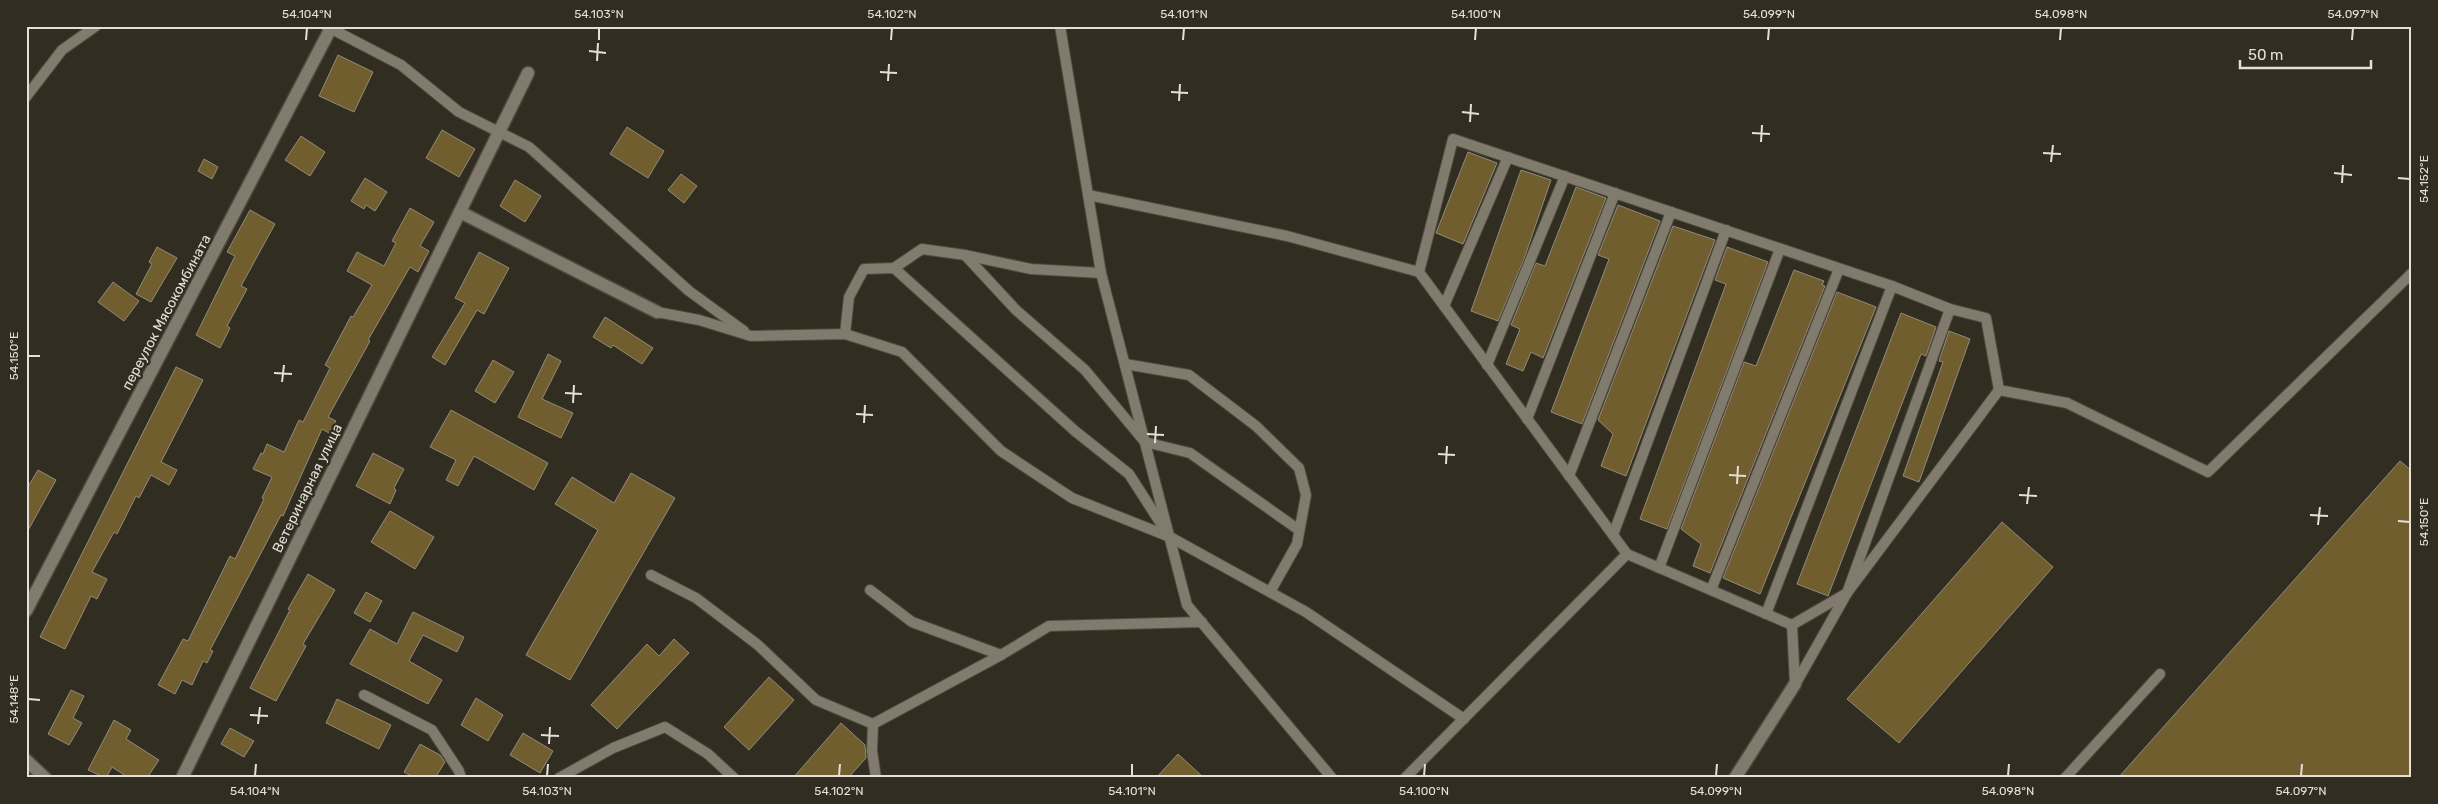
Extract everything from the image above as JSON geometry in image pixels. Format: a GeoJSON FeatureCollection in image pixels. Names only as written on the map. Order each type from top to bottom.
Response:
{"type":"FeatureCollection","features":[{"type":"Feature","properties":{"kind":"street","name":"переулок Мясокомбината"},"geometry":{"type":"LineString","coordinates":[[26,611],[329,27]]}},
{"type":"Feature","properties":{"kind":"street","name":"Ветеринарная улица"},"geometry":{"type":"LineString","coordinates":[[182,778],[528,74]]}},
{"type":"Feature","properties":{"kind":"street"},"geometry":{"type":"LineString","coordinates":[[460,212],[657,312]]}},
{"type":"Feature","properties":{"kind":"street"},"geometry":{"type":"LineString","coordinates":[[1735,778],[1795,684]]}},
{"type":"Feature","properties":{"kind":"street"},"geometry":{"type":"LineString","coordinates":[[26,760],[45,778]]}},
{"type":"Feature","properties":{"kind":"lane"},"geometry":{"type":"LineString","coordinates":[[26,97],[62,50],[96,26]]}},
{"type":"Feature","properties":{"kind":"lane"},"geometry":{"type":"LineString","coordinates":[[1060,26],[1101,273],[1187,605],[1332,778]]}},
{"type":"Feature","properties":{"kind":"lane"},"geometry":{"type":"LineString","coordinates":[[329,27],[401,65],[459,112],[529,147],[689,291],[751,336]]}},
{"type":"Feature","properties":{"kind":"lane"},"geometry":{"type":"LineString","coordinates":[[1419,272],[1453,139],[1892,286],[1950,309],[1986,318],[1999,390],[1847,593],[1795,684]]}},
{"type":"Feature","properties":{"kind":"lane"},"geometry":{"type":"LineString","coordinates":[[1444,306],[1508,157]]}},
{"type":"Feature","properties":{"kind":"lane"},"geometry":{"type":"LineString","coordinates":[[1488,365],[1565,176]]}},
{"type":"Feature","properties":{"kind":"lane"},"geometry":{"type":"LineString","coordinates":[[1528,419],[1615,193]]}},
{"type":"Feature","properties":{"kind":"lane"},"geometry":{"type":"LineString","coordinates":[[1088,196],[1288,236],[1419,272],[1627,554],[1792,625]]}},
{"type":"Feature","properties":{"kind":"lane"},"geometry":{"type":"LineString","coordinates":[[1569,476],[1671,212]]}},
{"type":"Feature","properties":{"kind":"lane"},"geometry":{"type":"LineString","coordinates":[[1613,535],[1726,230]]}},
{"type":"Feature","properties":{"kind":"lane"},"geometry":{"type":"LineString","coordinates":[[845,334],[850,297],[864,269],[894,268],[922,249],[966,255],[1032,269],[1101,273]]}},
{"type":"Feature","properties":{"kind":"lane"},"geometry":{"type":"LineString","coordinates":[[1659,568],[1780,249]]}},
{"type":"Feature","properties":{"kind":"lane"},"geometry":{"type":"LineString","coordinates":[[966,255],[1016,310],[1085,370],[1145,442],[1190,453],[1299,530]]}},
{"type":"Feature","properties":{"kind":"lane"},"geometry":{"type":"LineString","coordinates":[[894,268],[1075,431],[1129,474],[1170,537]]}},
{"type":"Feature","properties":{"kind":"lane"},"geometry":{"type":"LineString","coordinates":[[1711,590],[1839,269]]}},
{"type":"Feature","properties":{"kind":"lane"},"geometry":{"type":"LineString","coordinates":[[1999,390],[2067,403],[2208,472],[2412,273]]}},
{"type":"Feature","properties":{"kind":"lane"},"geometry":{"type":"LineString","coordinates":[[1766,614],[1892,286]]}},
{"type":"Feature","properties":{"kind":"lane"},"geometry":{"type":"LineString","coordinates":[[1792,625],[1847,593],[1950,309]]}},
{"type":"Feature","properties":{"kind":"lane"},"geometry":{"type":"LineString","coordinates":[[657,312],[699,320],[751,336],[845,334],[902,352],[1001,451],[1072,498],[1170,537],[1306,612],[1464,719]]}},
{"type":"Feature","properties":{"kind":"lane"},"geometry":{"type":"LineString","coordinates":[[1125,364],[1189,375],[1256,426],[1299,468],[1306,495],[1297,544],[1270,592]]}},
{"type":"Feature","properties":{"kind":"lane"},"geometry":{"type":"LineString","coordinates":[[1405,778],[1627,554]]}},
{"type":"Feature","properties":{"kind":"lane"},"geometry":{"type":"LineString","coordinates":[[651,575],[696,598],[758,645],[816,700],[872,724]]}},
{"type":"Feature","properties":{"kind":"lane"},"geometry":{"type":"LineString","coordinates":[[870,590],[912,622],[1001,654]]}},
{"type":"Feature","properties":{"kind":"lane"},"geometry":{"type":"LineString","coordinates":[[872,724],[1049,626],[1202,622]]}},
{"type":"Feature","properties":{"kind":"lane"},"geometry":{"type":"LineString","coordinates":[[1792,625],[1795,684]]}},
{"type":"Feature","properties":{"kind":"lane"},"geometry":{"type":"LineString","coordinates":[[2065,778],[2160,674]]}},
{"type":"Feature","properties":{"kind":"lane"},"geometry":{"type":"LineString","coordinates":[[364,695],[432,730],[459,771],[461,778]]}},
{"type":"Feature","properties":{"kind":"lane"},"geometry":{"type":"LineString","coordinates":[[872,724],[872,750],[876,778]]}},
{"type":"Feature","properties":{"kind":"lane"},"geometry":{"type":"LineString","coordinates":[[559,778],[613,748],[665,727],[708,754],[734,778]]}},
{"type":"Feature","properties":{"kind":"building"},"geometry":{"type":"Polygon","coordinates":[[[338,55],[373,72],[354,112],[319,96],[338,55]]]}},
{"type":"Feature","properties":{"kind":"building"},"geometry":{"type":"Polygon","coordinates":[[[627,127],[664,151],[648,178],[610,154],[627,127]]]}},
{"type":"Feature","properties":{"kind":"building"},"geometry":{"type":"Polygon","coordinates":[[[442,130],[475,149],[459,177],[426,158],[442,130]]]}},
{"type":"Feature","properties":{"kind":"building"},"geometry":{"type":"Polygon","coordinates":[[[301,136],[325,152],[310,176],[285,160],[301,136]]]}},
{"type":"Feature","properties":{"kind":"building"},"geometry":{"type":"Polygon","coordinates":[[[1468,152],[1497,163],[1463,244],[1436,233],[1468,152]]]}},
{"type":"Feature","properties":{"kind":"building"},"geometry":{"type":"Polygon","coordinates":[[[204,159],[218,167],[212,179],[198,171],[204,159]]]}},
{"type":"Feature","properties":{"kind":"building"},"geometry":{"type":"Polygon","coordinates":[[[1521,170],[1551,180],[1524,259],[1498,321],[1471,311],[1521,170]]]}},
{"type":"Feature","properties":{"kind":"building"},"geometry":{"type":"Polygon","coordinates":[[[681,174],[697,186],[684,203],[668,190],[681,174]]]}},
{"type":"Feature","properties":{"kind":"building"},"geometry":{"type":"Polygon","coordinates":[[[365,178],[387,192],[375,211],[366,205],[364,209],[351,201],[365,178]]]}},
{"type":"Feature","properties":{"kind":"building"},"geometry":{"type":"Polygon","coordinates":[[[515,180],[541,196],[525,222],[500,206],[515,180]]]}},
{"type":"Feature","properties":{"kind":"building"},"geometry":{"type":"Polygon","coordinates":[[[1576,187],[1606,198],[1543,358],[1531,352],[1523,371],[1506,364],[1520,329],[1511,325],[1536,263],[1545,266],[1576,187]]]}},
{"type":"Feature","properties":{"kind":"building"},"geometry":{"type":"Polygon","coordinates":[[[1618,205],[1660,221],[1582,424],[1551,412],[1609,259],[1598,255],[1618,205]]]}},
{"type":"Feature","properties":{"kind":"building"},"geometry":{"type":"Polygon","coordinates":[[[410,208],[434,222],[420,246],[429,251],[418,272],[410,267],[368,340],[370,341],[328,417],[336,421],[329,433],[322,429],[283,516],[281,515],[210,650],[213,651],[207,663],[203,661],[192,685],[182,680],[175,694],[158,685],[183,639],[188,641],[230,556],[235,559],[264,499],[262,498],[272,477],[253,469],[267,444],[284,452],[299,420],[303,422],[330,368],[325,365],[351,316],[353,317],[372,285],[347,271],[357,252],[384,266],[396,243],[392,241],[410,208]]]}},
{"type":"Feature","properties":{"kind":"building"},"geometry":{"type":"Polygon","coordinates":[[[250,210],[275,224],[241,286],[247,289],[227,326],[230,328],[220,348],[196,335],[235,256],[227,252],[250,210]]]}},
{"type":"Feature","properties":{"kind":"building"},"geometry":{"type":"Polygon","coordinates":[[[1673,226],[1715,240],[1626,476],[1601,466],[1613,434],[1598,420],[1673,226]]]}},
{"type":"Feature","properties":{"kind":"building"},"geometry":{"type":"Polygon","coordinates":[[[157,247],[177,258],[151,302],[136,294],[152,264],[149,262],[157,247]]]}},
{"type":"Feature","properties":{"kind":"building"},"geometry":{"type":"Polygon","coordinates":[[[1727,247],[1768,262],[1667,529],[1640,519],[1726,284],[1715,280],[1727,247]]]}},
{"type":"Feature","properties":{"kind":"building"},"geometry":{"type":"Polygon","coordinates":[[[479,252],[509,268],[484,314],[477,310],[445,365],[432,357],[465,303],[455,298],[479,252]]]}},
{"type":"Feature","properties":{"kind":"building"},"geometry":{"type":"Polygon","coordinates":[[[1794,270],[1824,281],[1822,285],[1825,286],[1710,573],[1693,566],[1701,544],[1681,529],[1744,362],[1756,366],[1794,270]]]}},
{"type":"Feature","properties":{"kind":"building"},"geometry":{"type":"Polygon","coordinates":[[[113,282],[139,301],[124,321],[98,302],[113,282]]]}},
{"type":"Feature","properties":{"kind":"building"},"geometry":{"type":"Polygon","coordinates":[[[1837,292],[1876,307],[1760,594],[1723,578],[1837,292]]]}},
{"type":"Feature","properties":{"kind":"building"},"geometry":{"type":"Polygon","coordinates":[[[1901,313],[1936,327],[1926,356],[1921,354],[1828,596],[1797,584],[1901,313]]]}},
{"type":"Feature","properties":{"kind":"building"},"geometry":{"type":"Polygon","coordinates":[[[605,317],[653,348],[642,364],[613,345],[611,348],[593,337],[605,317]]]}},
{"type":"Feature","properties":{"kind":"building"},"geometry":{"type":"Polygon","coordinates":[[[1949,331],[1970,339],[1919,482],[1903,476],[1943,362],[1939,361],[1949,331]]]}},
{"type":"Feature","properties":{"kind":"building"},"geometry":{"type":"Polygon","coordinates":[[[548,354],[561,361],[542,399],[573,413],[561,438],[518,417],[548,354]]]}},
{"type":"Feature","properties":{"kind":"building"},"geometry":{"type":"Polygon","coordinates":[[[493,360],[514,372],[495,403],[475,391],[493,360]]]}},
{"type":"Feature","properties":{"kind":"building"},"geometry":{"type":"Polygon","coordinates":[[[176,367],[203,380],[161,462],[177,470],[169,485],[151,475],[139,498],[136,496],[117,534],[114,532],[92,572],[107,579],[97,599],[91,596],[65,649],[40,637],[176,367]]]}},
{"type":"Feature","properties":{"kind":"building"},"geometry":{"type":"Polygon","coordinates":[[[451,410],[548,463],[534,490],[474,456],[458,486],[446,480],[456,460],[430,447],[451,410]]]}},
{"type":"Feature","properties":{"kind":"building"},"geometry":{"type":"Polygon","coordinates":[[[373,453],[404,469],[394,488],[396,490],[390,504],[356,486],[373,453]]]}},
{"type":"Feature","properties":{"kind":"building"},"geometry":{"type":"Polygon","coordinates":[[[2400,461],[2412,471],[2412,778],[2118,778],[2400,461]]]}},
{"type":"Feature","properties":{"kind":"building"},"geometry":{"type":"Polygon","coordinates":[[[38,470],[56,480],[26,534],[26,490],[38,470]]]}},
{"type":"Feature","properties":{"kind":"building"},"geometry":{"type":"Polygon","coordinates":[[[631,473],[675,498],[570,680],[526,655],[598,530],[555,504],[572,477],[614,503],[631,473]]]}},
{"type":"Feature","properties":{"kind":"building"},"geometry":{"type":"Polygon","coordinates":[[[390,511],[434,537],[415,569],[371,542],[390,511]]]}},
{"type":"Feature","properties":{"kind":"building"},"geometry":{"type":"Polygon","coordinates":[[[2002,522],[2053,567],[1899,743],[1847,699],[2002,522]]]}},
{"type":"Feature","properties":{"kind":"building"},"geometry":{"type":"Polygon","coordinates":[[[308,574],[335,590],[303,644],[306,646],[276,701],[250,688],[290,610],[288,609],[308,574]]]}},
{"type":"Feature","properties":{"kind":"building"},"geometry":{"type":"Polygon","coordinates":[[[366,592],[382,601],[370,622],[354,613],[366,592]]]}},
{"type":"Feature","properties":{"kind":"building"},"geometry":{"type":"Polygon","coordinates":[[[413,612],[464,637],[457,652],[423,635],[409,661],[442,680],[428,704],[350,664],[370,629],[397,644],[413,612]]]}},
{"type":"Feature","properties":{"kind":"building"},"geometry":{"type":"Polygon","coordinates":[[[674,639],[689,653],[617,729],[591,705],[647,644],[659,656],[674,639]]]}},
{"type":"Feature","properties":{"kind":"building"},"geometry":{"type":"Polygon","coordinates":[[[769,677],[794,700],[749,750],[724,727],[769,677]]]}},
{"type":"Feature","properties":{"kind":"building"},"geometry":{"type":"Polygon","coordinates":[[[71,690],[84,696],[73,718],[82,723],[69,745],[48,734],[71,690]]]}},
{"type":"Feature","properties":{"kind":"building"},"geometry":{"type":"Polygon","coordinates":[[[476,698],[503,715],[488,741],[461,725],[476,698]]]}},
{"type":"Feature","properties":{"kind":"building"},"geometry":{"type":"Polygon","coordinates":[[[337,699],[391,725],[379,749],[326,723],[337,699]]]}},
{"type":"Feature","properties":{"kind":"building"},"geometry":{"type":"Polygon","coordinates":[[[114,720],[131,730],[126,739],[159,760],[147,778],[129,778],[112,767],[106,778],[88,770],[114,720]]]}},
{"type":"Feature","properties":{"kind":"building"},"geometry":{"type":"Polygon","coordinates":[[[841,723],[865,745],[866,758],[848,778],[793,778],[841,723]]]}},
{"type":"Feature","properties":{"kind":"building"},"geometry":{"type":"Polygon","coordinates":[[[230,728],[254,741],[244,757],[221,744],[230,728]]]}},
{"type":"Feature","properties":{"kind":"building"},"geometry":{"type":"Polygon","coordinates":[[[523,733],[553,751],[540,773],[510,755],[523,733]]]}},
{"type":"Feature","properties":{"kind":"building"},"geometry":{"type":"Polygon","coordinates":[[[420,744],[440,755],[445,762],[435,778],[415,778],[404,772],[420,744]]]}},
{"type":"Feature","properties":{"kind":"building"},"geometry":{"type":"Polygon","coordinates":[[[1178,754],[1204,778],[1156,778],[1178,754]]]}}]}
